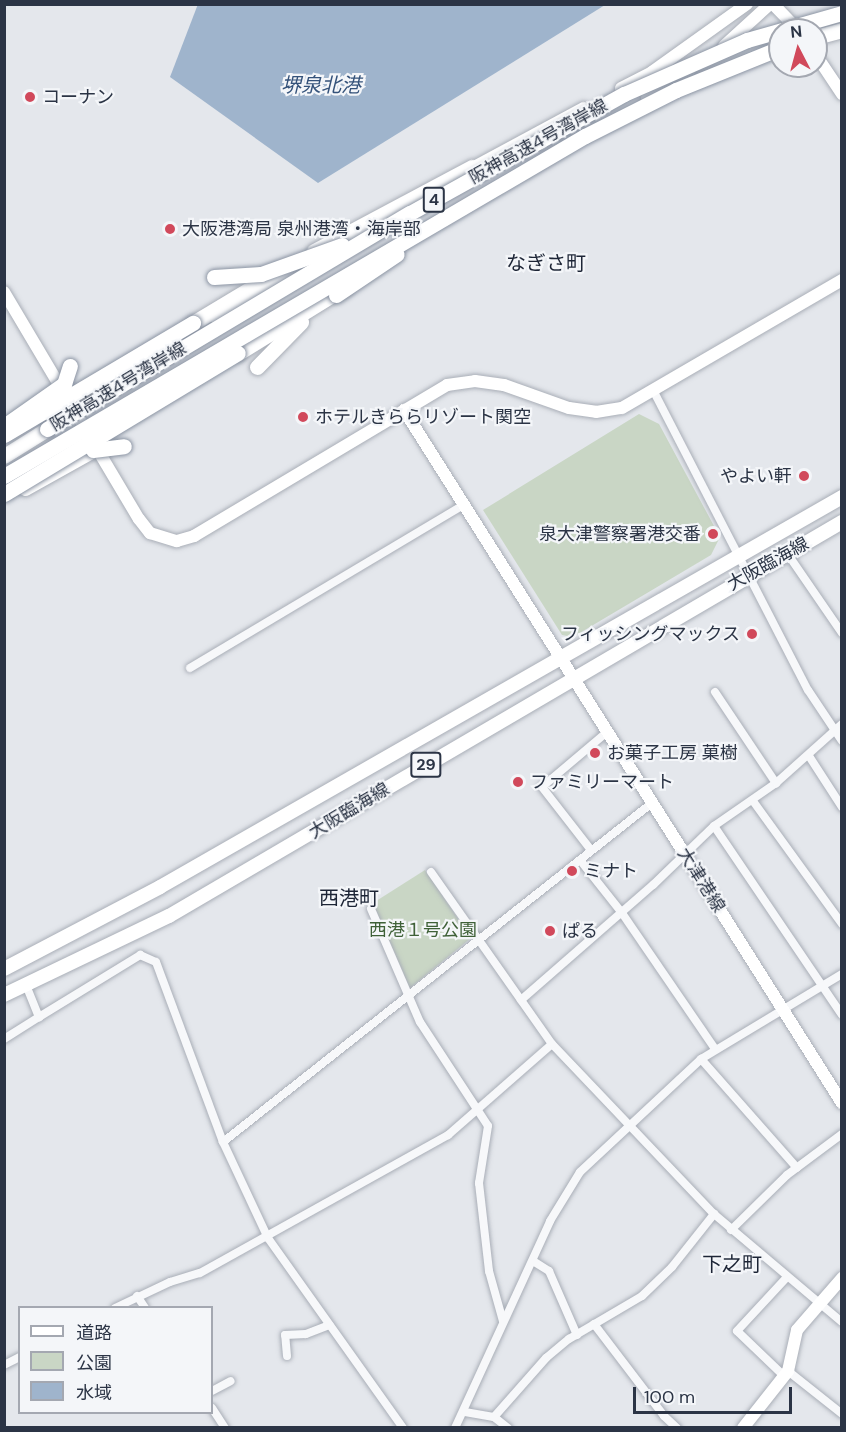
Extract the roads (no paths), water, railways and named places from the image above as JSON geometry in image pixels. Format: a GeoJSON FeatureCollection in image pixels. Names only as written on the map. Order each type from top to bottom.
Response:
{"type":"FeatureCollection","features":[{"type":"Feature","properties":{"kind":"highway","name":"阪神高速4号湾岸線"},"geometry":{"type":"LineString","coordinates":[[4,456],[525,148],[624,94],[707,57],[788,27],[842,13]]}},
{"type":"Feature","properties":{"kind":"highway","name":"阪神高速4号湾岸線"},"geometry":{"type":"LineString","coordinates":[[4,476],[485,192],[640,107],[768,53]]}},
{"type":"Feature","properties":{"kind":"highway"},"geometry":{"type":"LineString","coordinates":[[214,277],[261,274],[314,257],[384,225],[525,148]]}},
{"type":"Feature","properties":{"kind":"highway","name":"4"},"geometry":{"type":"LineString","coordinates":[[4,435],[364,222],[472,167]]}},
{"type":"Feature","properties":{"kind":"highway"},"geometry":{"type":"LineString","coordinates":[[257,367],[318,308],[485,192]]}},
{"type":"Feature","properties":{"kind":"highway"},"geometry":{"type":"LineString","coordinates":[[4,494],[388,260]]}},
{"type":"Feature","properties":{"kind":"highway"},"geometry":{"type":"LineString","coordinates":[[4,426],[64,384],[70,366]]}},
{"type":"Feature","properties":{"kind":"highway"},"geometry":{"type":"LineString","coordinates":[[4,499],[93,450],[124,446]]}},
{"type":"Feature","properties":{"kind":"main road","name":"大阪臨海線"},"geometry":{"type":"LineString","coordinates":[[4,969],[160,887],[740,553],[842,497]]}},
{"type":"Feature","properties":{"kind":"main road","name":"大阪臨海線"},"geometry":{"type":"LineString","coordinates":[[4,994],[169,916],[572,677],[842,522]]}},
{"type":"Feature","properties":{"kind":"street"},"geometry":{"type":"LineString","coordinates":[[4,442],[472,167],[652,72],[747,4]]}},
{"type":"Feature","properties":{"kind":"street"},"geometry":{"type":"LineString","coordinates":[[4,486],[388,260],[695,67],[730,41],[771,4],[786,18]]}},
{"type":"Feature","properties":{"kind":"street"},"geometry":{"type":"LineString","coordinates":[[828,73],[842,94]]}},
{"type":"Feature","properties":{"kind":"street"},"geometry":{"type":"LineString","coordinates":[[4,292],[150,533],[177,541],[194,536],[447,385],[475,381],[504,385],[569,408],[596,411],[622,408],[654,392],[842,280]]}},
{"type":"Feature","properties":{"kind":"street"},"geometry":{"type":"LineString","coordinates":[[654,392],[833,731],[842,741]]}},
{"type":"Feature","properties":{"kind":"street","name":"大津港線"},"geometry":{"type":"LineString","coordinates":[[404,411],[842,1103]]}},
{"type":"Feature","properties":{"kind":"street"},"geometry":{"type":"LineString","coordinates":[[190,668],[463,505]]}},
{"type":"Feature","properties":{"kind":"street"},"geometry":{"type":"LineString","coordinates":[[787,553],[842,633]]}},
{"type":"Feature","properties":{"kind":"street"},"geometry":{"type":"LineString","coordinates":[[716,692],[776,783]]}},
{"type":"Feature","properties":{"kind":"street"},"geometry":{"type":"LineString","coordinates":[[521,1000],[622,913],[714,826],[776,783],[809,756],[842,724]]}},
{"type":"Feature","properties":{"kind":"street"},"geometry":{"type":"LineString","coordinates":[[591,850],[542,787],[606,733]]}},
{"type":"Feature","properties":{"kind":"street"},"geometry":{"type":"LineString","coordinates":[[809,756],[842,807]]}},
{"type":"Feature","properties":{"kind":"street"},"geometry":{"type":"LineString","coordinates":[[753,801],[842,924]]}},
{"type":"Feature","properties":{"kind":"street"},"geometry":{"type":"LineString","coordinates":[[223,1142],[476,939],[652,803]]}},
{"type":"Feature","properties":{"kind":"street"},"geometry":{"type":"LineString","coordinates":[[714,826],[821,989],[842,1015]]}},
{"type":"Feature","properties":{"kind":"street"},"geometry":{"type":"LineString","coordinates":[[580,860],[622,913],[715,1049]]}},
{"type":"Feature","properties":{"kind":"street"},"geometry":{"type":"LineString","coordinates":[[431,872],[552,1044],[714,1214],[842,1322]]}},
{"type":"Feature","properties":{"kind":"street"},"geometry":{"type":"LineString","coordinates":[[371,909],[436,1051],[489,1126],[479,1184],[489,1271],[502,1321]]}},
{"type":"Feature","properties":{"kind":"street"},"geometry":{"type":"LineString","coordinates":[[4,1039],[140,955],[156,962],[223,1142],[268,1238],[403,1428]]}},
{"type":"Feature","properties":{"kind":"street"},"geometry":{"type":"LineString","coordinates":[[455,1428],[465,1412],[502,1321],[533,1262],[550,1221],[580,1172],[700,1059],[783,1012],[842,974]]}},
{"type":"Feature","properties":{"kind":"street"},"geometry":{"type":"LineString","coordinates":[[26,985],[39,1017]]}},
{"type":"Feature","properties":{"kind":"street"},"geometry":{"type":"LineString","coordinates":[[119,1306],[137,1296],[200,1274],[268,1238],[448,1135],[477,1106],[552,1044]]}},
{"type":"Feature","properties":{"kind":"street"},"geometry":{"type":"LineString","coordinates":[[700,1059],[797,1168]]}},
{"type":"Feature","properties":{"kind":"street"},"geometry":{"type":"LineString","coordinates":[[731,1230],[797,1168],[842,1134]]}},
{"type":"Feature","properties":{"kind":"street"},"geometry":{"type":"LineString","coordinates":[[495,1417],[546,1358],[594,1324],[642,1296],[672,1267],[714,1214]]}},
{"type":"Feature","properties":{"kind":"street"},"geometry":{"type":"LineString","coordinates":[[533,1262],[549,1270],[577,1335]]}},
{"type":"Feature","properties":{"kind":"street"},"geometry":{"type":"LineString","coordinates":[[787,1277],[737,1331],[786,1373],[842,1414]]}},
{"type":"Feature","properties":{"kind":"street"},"geometry":{"type":"LineString","coordinates":[[743,1428],[786,1373],[797,1330],[817,1303],[842,1278]]}},
{"type":"Feature","properties":{"kind":"street"},"geometry":{"type":"LineString","coordinates":[[137,1296],[144,1306]]}},
{"type":"Feature","properties":{"kind":"street"},"geometry":{"type":"LineString","coordinates":[[594,1324],[664,1416],[677,1428]]}},
{"type":"Feature","properties":{"kind":"street"},"geometry":{"type":"LineString","coordinates":[[287,1356],[285,1335],[306,1334],[329,1325]]}},
{"type":"Feature","properties":{"kind":"street"},"geometry":{"type":"LineString","coordinates":[[4,1365],[18,1358]]}},
{"type":"Feature","properties":{"kind":"street"},"geometry":{"type":"LineString","coordinates":[[213,1390],[231,1381]]}},
{"type":"Feature","properties":{"kind":"street"},"geometry":{"type":"LineString","coordinates":[[213,1410],[225,1428]]}},
{"type":"Feature","properties":{"kind":"street"},"geometry":{"type":"LineString","coordinates":[[465,1412],[495,1417],[508,1428]]}},
{"type":"Feature","properties":{"kind":"water","name":"堺泉北港"},"geometry":{"type":"Polygon","coordinates":[[[198,4],[605,5],[318,183],[170,77],[198,4]]]}},
{"type":"Feature","properties":{"kind":"place","name":"コーナン"},"geometry":{"type":"Point","coordinates":[30,97]}},
{"type":"Feature","properties":{"kind":"place","name":"大阪港湾局 泉州港湾・海岸部"},"geometry":{"type":"Point","coordinates":[170,229]}},
{"type":"Feature","properties":{"kind":"place","name":"ホテルきららリゾート関空"},"geometry":{"type":"Point","coordinates":[303,417]}},
{"type":"Feature","properties":{"kind":"place","name":"やよい軒"},"geometry":{"type":"Point","coordinates":[804,476]}},
{"type":"Feature","properties":{"kind":"place","name":"泉大津警察署港交番"},"geometry":{"type":"Point","coordinates":[713,534]}},
{"type":"Feature","properties":{"kind":"place","name":"フィッシングマックス"},"geometry":{"type":"Point","coordinates":[752,634]}},
{"type":"Feature","properties":{"kind":"place","name":"お菓子工房 菓樹"},"geometry":{"type":"Point","coordinates":[595,753]}},
{"type":"Feature","properties":{"kind":"place","name":"ファミリーマート"},"geometry":{"type":"Point","coordinates":[518,782]}},
{"type":"Feature","properties":{"kind":"place","name":"ミナト"},"geometry":{"type":"Point","coordinates":[572,871]}},
{"type":"Feature","properties":{"kind":"place","name":"ぱる"},"geometry":{"type":"Point","coordinates":[550,931]}},
{"type":"Feature","properties":{"kind":"district","name":"なぎさ町"},"geometry":{"type":"Point","coordinates":[546,263]}},
{"type":"Feature","properties":{"kind":"district","name":"西港町"},"geometry":{"type":"Point","coordinates":[349,898]}},
{"type":"Feature","properties":{"kind":"district","name":"下之町"},"geometry":{"type":"Point","coordinates":[732,1264]}},
{"type":"Feature","properties":{"kind":"park label","name":"西港１号公園"},"geometry":{"type":"Point","coordinates":[423,930]}}]}
